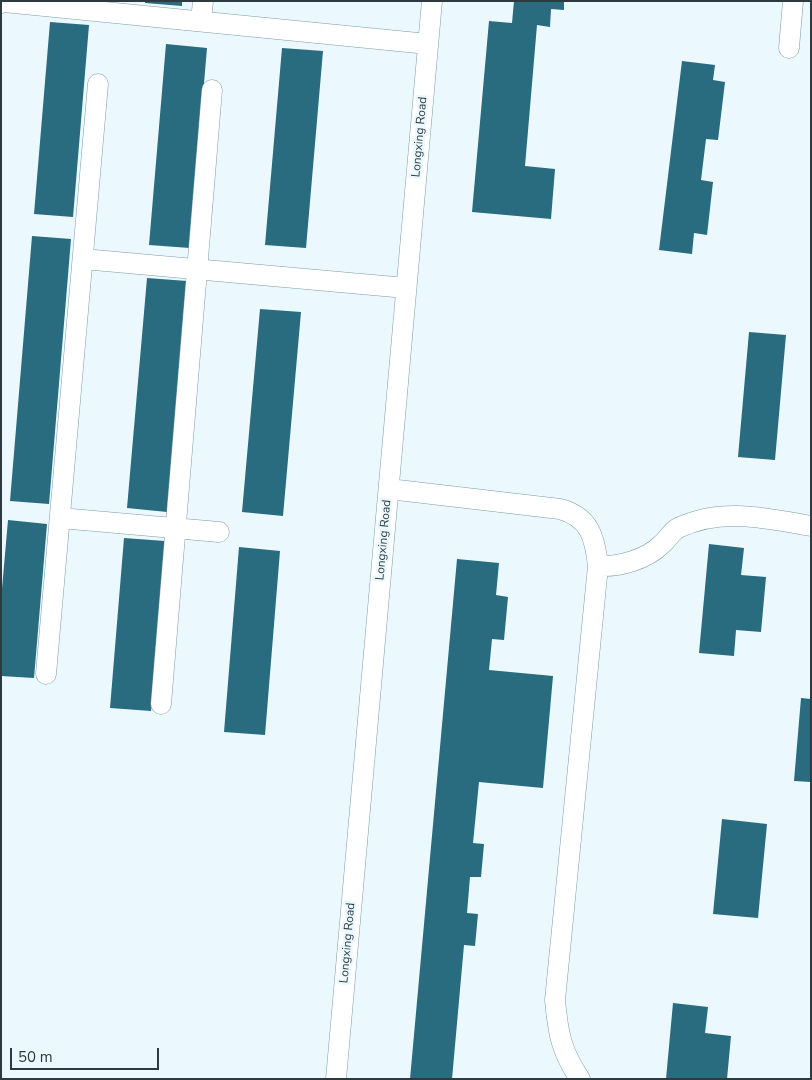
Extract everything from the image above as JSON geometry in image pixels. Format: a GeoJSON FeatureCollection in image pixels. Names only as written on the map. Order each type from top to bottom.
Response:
{"type":"FeatureCollection","features":[{"type":"Feature","properties":{"kind":"street"},"geometry":{"type":"LineString","coordinates":[[201,21],[203,1]]}},
{"type":"Feature","properties":{"kind":"street","name":"Longxing Road"},"geometry":{"type":"LineString","coordinates":[[336,1079],[432,1]]}},
{"type":"Feature","properties":{"kind":"street"},"geometry":{"type":"LineString","coordinates":[[789,48],[792,1]]}},
{"type":"Feature","properties":{"kind":"street"},"geometry":{"type":"LineString","coordinates":[[1,3],[428,44]]}},
{"type":"Feature","properties":{"kind":"street"},"geometry":{"type":"LineString","coordinates":[[46,674],[98,84]]}},
{"type":"Feature","properties":{"kind":"street"},"geometry":{"type":"LineString","coordinates":[[161,704],[212,90]]}},
{"type":"Feature","properties":{"kind":"street"},"geometry":{"type":"LineString","coordinates":[[83,259],[406,288]]}},
{"type":"Feature","properties":{"kind":"street"},"geometry":{"type":"LineString","coordinates":[[388,488],[572,512],[590,531],[596,549],[598,566],[555,1000],[558,1030],[565,1053],[580,1079]]}},
{"type":"Feature","properties":{"kind":"street"},"geometry":{"type":"LineString","coordinates":[[598,566],[624,564],[648,555],[662,545],[676,529],[706,518],[744,515],[811,526]]}},
{"type":"Feature","properties":{"kind":"street"},"geometry":{"type":"LineString","coordinates":[[60,518],[219,532]]}},
{"type":"Feature","properties":{"kind":"building"},"geometry":{"type":"Polygon","coordinates":[[[145,1],[182,1],[182,6],[145,3],[145,1]]]}},
{"type":"Feature","properties":{"kind":"building"},"geometry":{"type":"Polygon","coordinates":[[[514,1],[564,1],[564,10],[551,9],[550,27],[537,25],[525,166],[555,169],[551,219],[472,212],[489,21],[512,23],[514,1]]]}},
{"type":"Feature","properties":{"kind":"building"},"geometry":{"type":"Polygon","coordinates":[[[50,22],[89,25],[73,217],[34,214],[50,22]]]}},
{"type":"Feature","properties":{"kind":"building"},"geometry":{"type":"Polygon","coordinates":[[[166,44],[207,48],[190,248],[149,245],[166,44]]]}},
{"type":"Feature","properties":{"kind":"building"},"geometry":{"type":"Polygon","coordinates":[[[282,48],[323,51],[306,248],[265,245],[282,48]]]}},
{"type":"Feature","properties":{"kind":"building"},"geometry":{"type":"Polygon","coordinates":[[[682,61],[715,65],[713,80],[725,82],[718,140],[706,139],[701,180],[713,182],[707,235],[694,233],[692,254],[659,250],[682,61]]]}},
{"type":"Feature","properties":{"kind":"building"},"geometry":{"type":"Polygon","coordinates":[[[32,236],[71,239],[49,504],[10,501],[32,236]]]}},
{"type":"Feature","properties":{"kind":"building"},"geometry":{"type":"Polygon","coordinates":[[[147,278],[187,281],[167,512],[127,508],[147,278]]]}},
{"type":"Feature","properties":{"kind":"building"},"geometry":{"type":"Polygon","coordinates":[[[260,309],[301,312],[283,516],[242,512],[260,309]]]}},
{"type":"Feature","properties":{"kind":"building"},"geometry":{"type":"Polygon","coordinates":[[[749,332],[786,335],[775,460],[738,457],[749,332]]]}},
{"type":"Feature","properties":{"kind":"building"},"geometry":{"type":"Polygon","coordinates":[[[8,520],[47,524],[34,678],[1,676],[1,600],[8,520]]]}},
{"type":"Feature","properties":{"kind":"building"},"geometry":{"type":"Polygon","coordinates":[[[124,538],[165,541],[151,711],[110,708],[124,538]]]}},
{"type":"Feature","properties":{"kind":"building"},"geometry":{"type":"Polygon","coordinates":[[[709,544],[744,548],[741,575],[766,577],[761,632],[736,630],[734,656],[699,653],[709,544]]]}},
{"type":"Feature","properties":{"kind":"building"},"geometry":{"type":"Polygon","coordinates":[[[239,547],[280,551],[265,735],[224,732],[239,547]]]}},
{"type":"Feature","properties":{"kind":"building"},"geometry":{"type":"Polygon","coordinates":[[[457,559],[499,563],[496,595],[508,597],[504,640],[492,639],[489,670],[553,676],[543,788],[479,782],[473,843],[484,844],[481,877],[470,877],[467,913],[478,914],[475,946],[464,945],[452,1079],[410,1079],[457,559]]]}},
{"type":"Feature","properties":{"kind":"building"},"geometry":{"type":"Polygon","coordinates":[[[801,698],[811,699],[811,782],[794,781],[801,698]]]}},
{"type":"Feature","properties":{"kind":"building"},"geometry":{"type":"Polygon","coordinates":[[[722,819],[767,824],[758,918],[713,914],[722,819]]]}},
{"type":"Feature","properties":{"kind":"building"},"geometry":{"type":"Polygon","coordinates":[[[673,1003],[708,1007],[705,1033],[731,1036],[727,1079],[666,1079],[673,1003]]]}}]}
